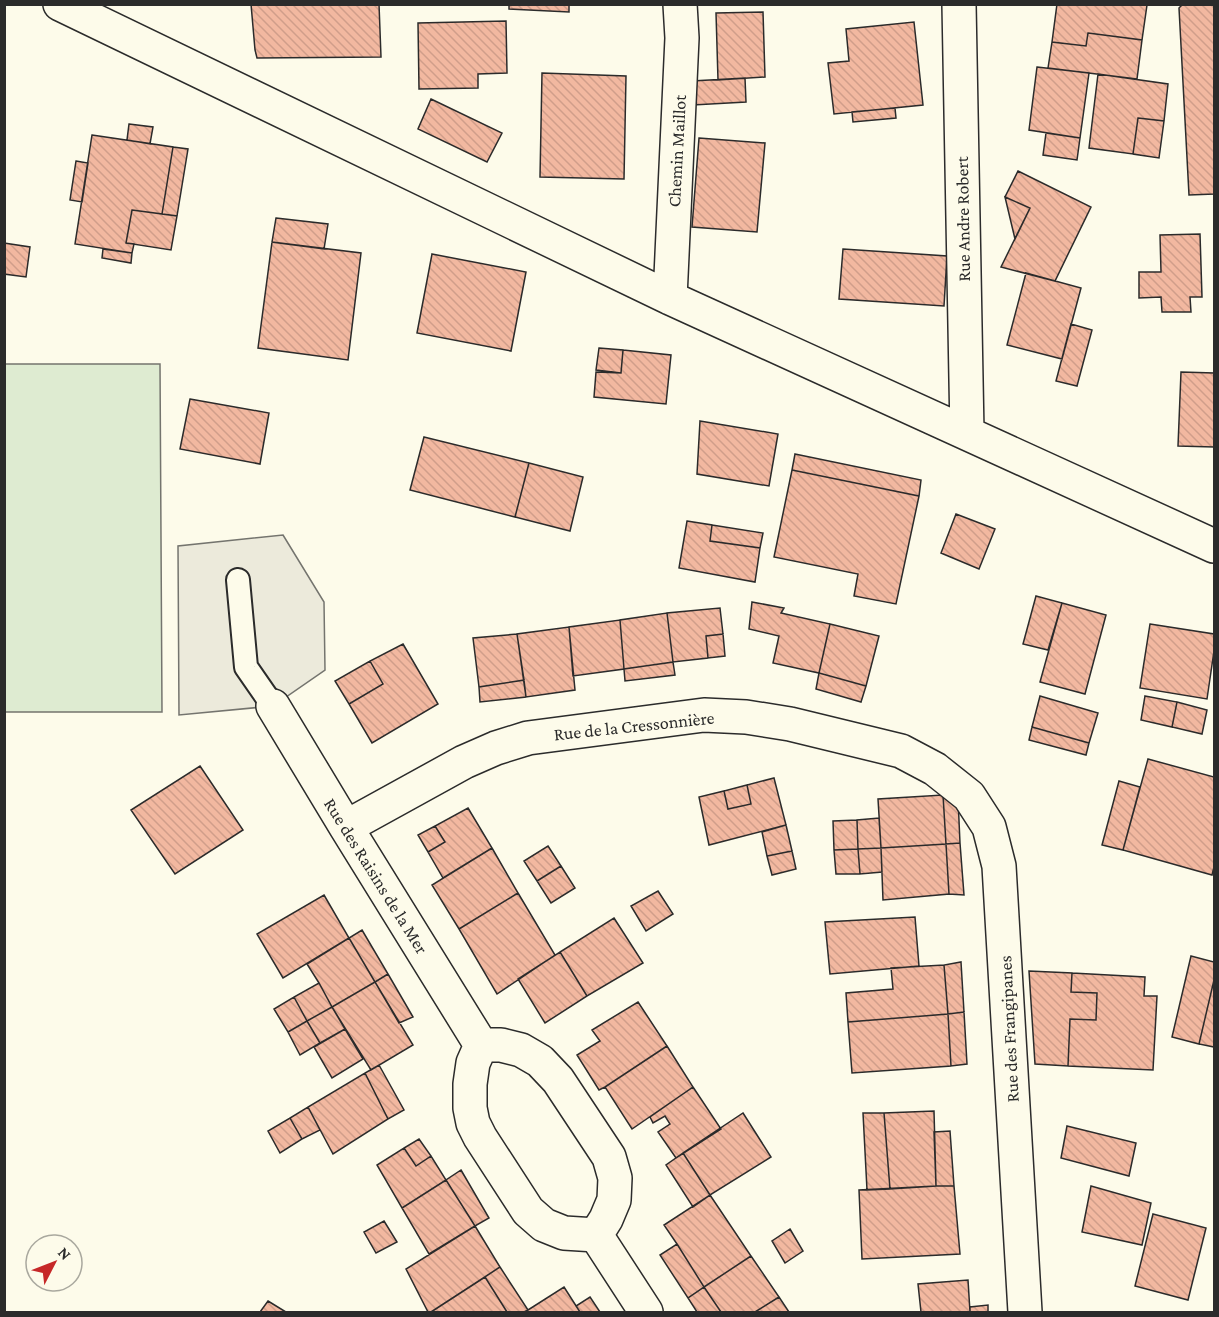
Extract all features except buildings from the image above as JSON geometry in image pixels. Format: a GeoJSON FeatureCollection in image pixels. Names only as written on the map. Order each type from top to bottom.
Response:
{"type":"FeatureCollection","features":[{"type":"Feature","properties":{"kind":"street"},"geometry":{"type":"LineString","coordinates":[[60,4],[670,298],[1215,546]]}},
{"type":"Feature","properties":{"kind":"street","name":"Chemin Maillot"},"geometry":{"type":"LineString","coordinates":[[670,298],[682,38],[680,4]]}},
{"type":"Feature","properties":{"kind":"street","name":"Rue Andre Robert"},"geometry":{"type":"LineString","coordinates":[[959,4],[967,434]]}},
{"type":"Feature","properties":{"kind":"street","name":"Rue des Raisins de la Mer"},"geometry":{"type":"LineString","coordinates":[[273,706],[481,1045]]}},
{"type":"Feature","properties":{"kind":"street","name":"Rue de la Cressonnière"},"geometry":{"type":"LineString","coordinates":[[346,827],[464,762],[496,748],[528,738],[704,715],[746,717],[790,724],[901,752],[935,769]]}},
{"type":"Feature","properties":{"kind":"street","name":"Rue des Frangipanes"},"geometry":{"type":"LineString","coordinates":[[935,769],[969,796],[988,827],[999,866],[1025,1312]]}},
{"type":"Feature","properties":{"kind":"street"},"geometry":{"type":"LineString","coordinates":[[481,1045],[501,1045],[521,1050],[540,1061],[558,1080],[609,1157],[615,1178],[614,1200],[596,1235],[564,1233],[544,1225],[528,1211],[480,1137],[473,1123],[470,1108],[470,1084],[473,1063],[481,1045]]}},
{"type":"Feature","properties":{"kind":"street"},"geometry":{"type":"LineString","coordinates":[[596,1235],[646,1312]]}},
{"type":"Feature","properties":{"kind":"lane"},"geometry":{"type":"LineString","coordinates":[[238,580],[246,667],[273,706]]}},
{"type":"Feature","properties":{"kind":"green space"},"geometry":{"type":"Polygon","coordinates":[[[5,364],[160,364],[162,712],[5,712],[5,364]]]}},
{"type":"Feature","properties":{"kind":"shaded area"},"geometry":{"type":"Polygon","coordinates":[[[283,535],[324,602],[325,670],[273,706],[179,715],[178,546],[283,535]]]}}]}
